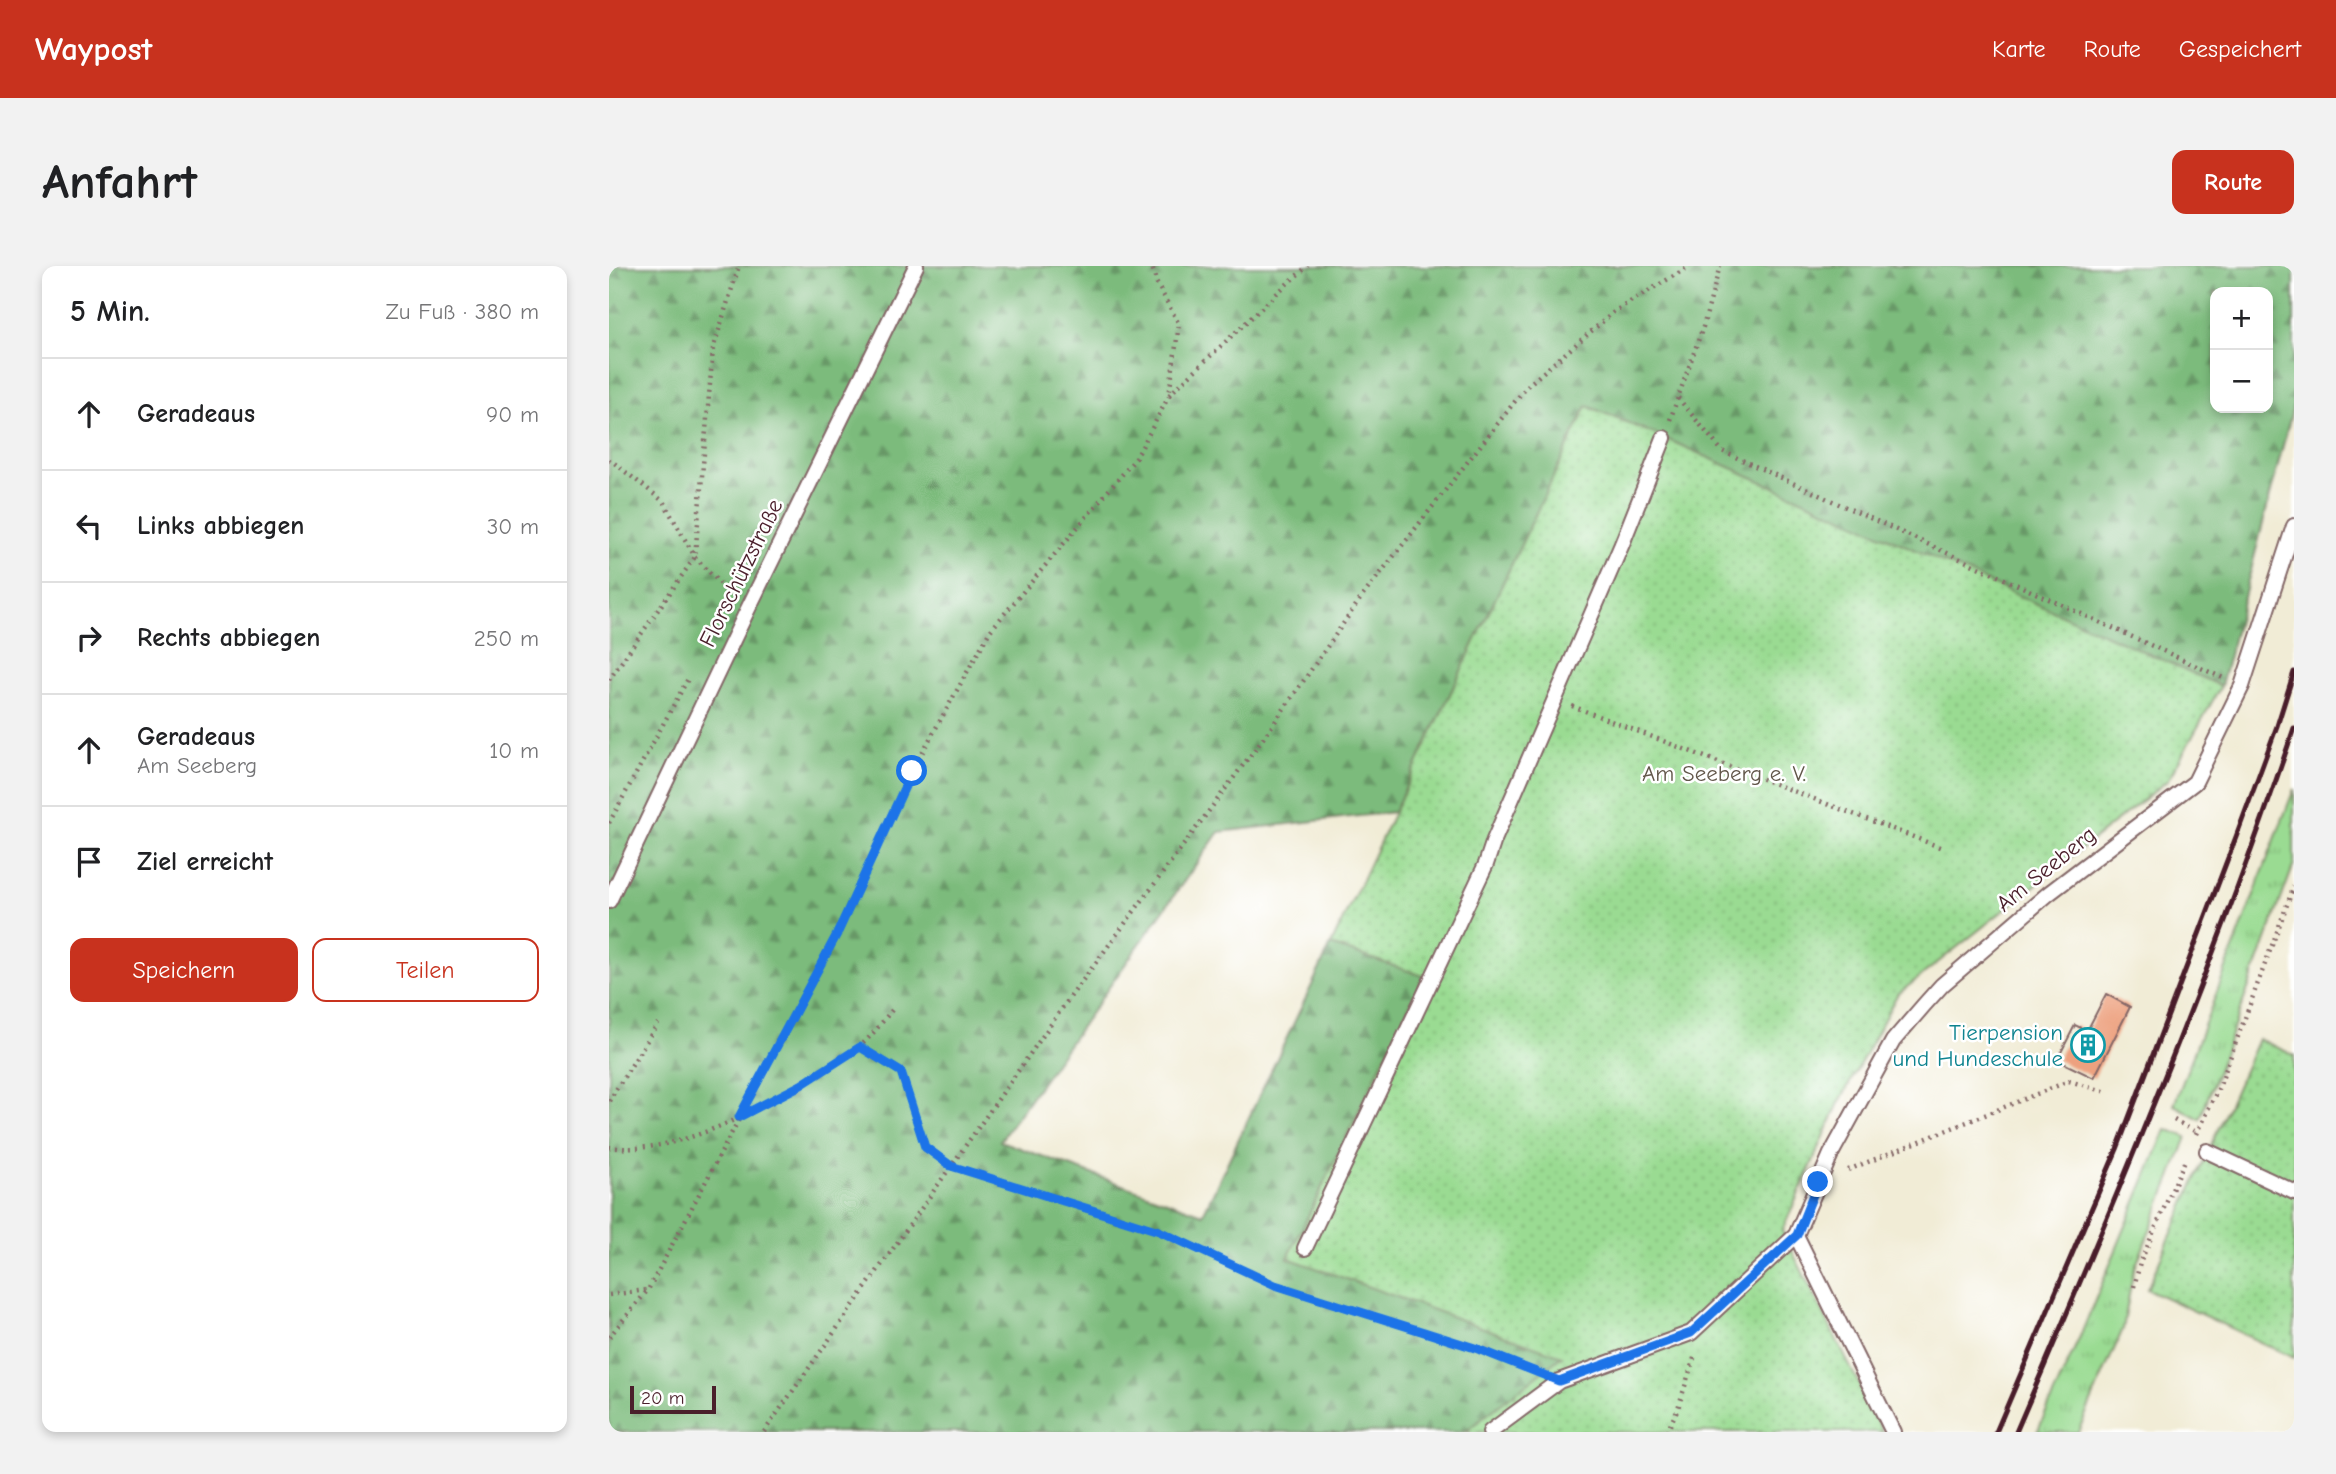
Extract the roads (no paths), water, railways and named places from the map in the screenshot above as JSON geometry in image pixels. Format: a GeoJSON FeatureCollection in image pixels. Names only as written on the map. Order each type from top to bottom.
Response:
{"type":"FeatureCollection","features":[{"type":"Feature","properties":{"kind":"lane","name":"Florschützstraße"},"geometry":{"type":"LineString","coordinates":[[609,901],[916,266]]}},
{"type":"Feature","properties":{"kind":"lane"},"geometry":{"type":"LineString","coordinates":[[1305,1248],[1486,864],[1622,544],[1664,438]]}},
{"type":"Feature","properties":{"kind":"lane","name":"Am Seeberg"},"geometry":{"type":"LineString","coordinates":[[1797,1235],[1831,1154],[1893,1041],[1952,976],[2048,894],[2195,782],[2242,686],[2294,526]]}},
{"type":"Feature","properties":{"kind":"lane"},"geometry":{"type":"LineString","coordinates":[[2207,1150],[2294,1192]]}},
{"type":"Feature","properties":{"kind":"lane"},"geometry":{"type":"LineString","coordinates":[[1490,1432],[1559,1381],[1691,1333],[1797,1235],[1893,1432]]}},
{"type":"Feature","properties":{"kind":"railway"},"geometry":{"type":"LineString","coordinates":[[1996,1432],[2117,1149],[2236,837],[2294,672]]}},
{"type":"Feature","properties":{"kind":"railway"},"geometry":{"type":"LineString","coordinates":[[2016,1432],[2197,995],[2294,728]]}},
{"type":"Feature","properties":{"kind":"place","name":"Tierpension und Hundeschule"},"geometry":{"type":"Point","coordinates":[2088,1045]}},
{"type":"Feature","properties":{"kind":"park label","name":"Am Seeberg e. V."},"geometry":{"type":"Point","coordinates":[1724,773]}}]}
